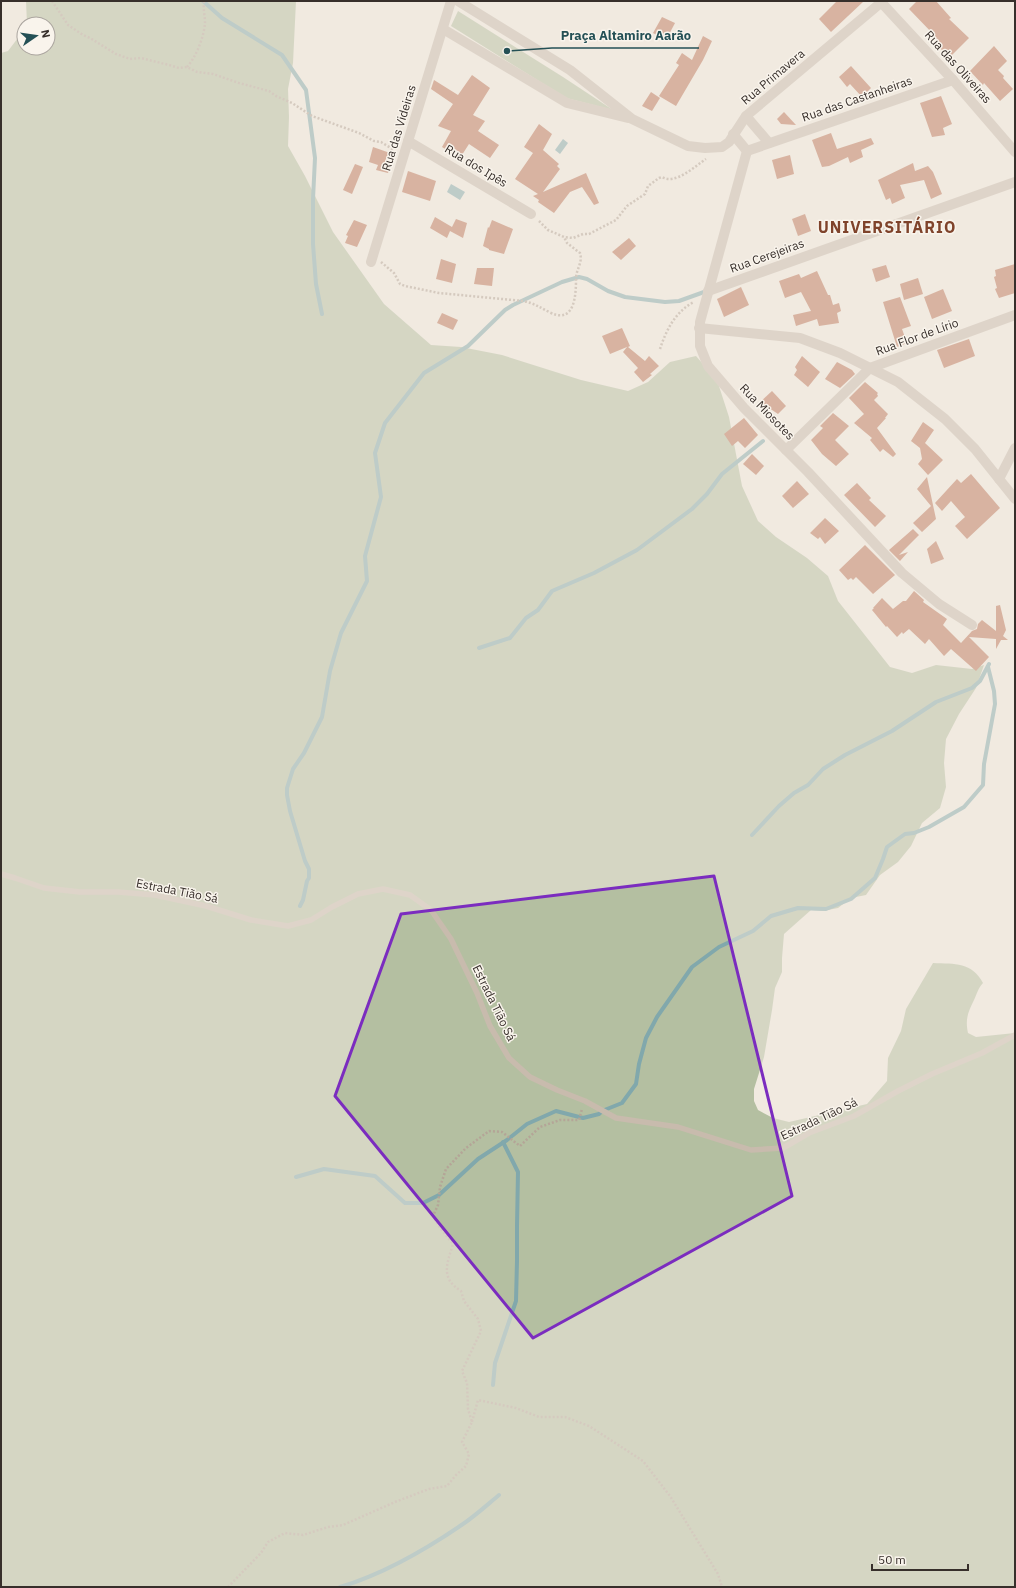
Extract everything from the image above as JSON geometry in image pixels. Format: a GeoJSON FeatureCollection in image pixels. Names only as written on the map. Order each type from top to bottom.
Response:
{"type":"FeatureCollection","features":[{"type":"Feature","properties":{"kind":"street","name":"Rua das Videiras"},"geometry":{"type":"LineString","coordinates":[[371,259],[451,1]]}},
{"type":"Feature","properties":{"kind":"street"},"geometry":{"type":"LineString","coordinates":[[458,1],[570,70],[632,119]]}},
{"type":"Feature","properties":{"kind":"street","name":"Rua das Oliveiras"},"geometry":{"type":"LineString","coordinates":[[882,2],[953,80],[1015,152]]}},
{"type":"Feature","properties":{"kind":"street","name":"Rua Primavera"},"geometry":{"type":"LineString","coordinates":[[722,147],[729,142],[746,116],[882,2]]}},
{"type":"Feature","properties":{"kind":"street"},"geometry":{"type":"LineString","coordinates":[[443,29],[567,103],[632,119],[688,146],[705,148],[722,147]]}},
{"type":"Feature","properties":{"kind":"street","name":"Rua das Castanheiras"},"geometry":{"type":"LineString","coordinates":[[747,151],[953,80]]}},
{"type":"Feature","properties":{"kind":"street"},"geometry":{"type":"LineString","coordinates":[[746,116],[769,143]]}},
{"type":"Feature","properties":{"kind":"street"},"geometry":{"type":"LineString","coordinates":[[733,134],[747,151]]}},
{"type":"Feature","properties":{"kind":"street","name":"Rua dos Ipês"},"geometry":{"type":"LineString","coordinates":[[408,141],[531,214]]}},
{"type":"Feature","properties":{"kind":"street","name":"Rua Miosotes"},"geometry":{"type":"LineString","coordinates":[[747,151],[699,328],[700,346],[708,366],[744,408],[786,450],[902,573],[939,604],[972,625]]}},
{"type":"Feature","properties":{"kind":"street","name":"Rua Cerejeiras"},"geometry":{"type":"LineString","coordinates":[[707,294],[1015,182]]}},
{"type":"Feature","properties":{"kind":"street","name":"Rua Flor de Lírio"},"geometry":{"type":"LineString","coordinates":[[786,450],[870,368],[1015,315]]}},
{"type":"Feature","properties":{"kind":"street"},"geometry":{"type":"LineString","coordinates":[[699,328],[800,338],[840,353],[898,382],[945,418],[975,449],[1015,499]]}},
{"type":"Feature","properties":{"kind":"street"},"geometry":{"type":"LineString","coordinates":[[999,479],[1015,448]]}},
{"type":"Feature","properties":{"kind":"lane","name":"Estrada Tião Sá"},"geometry":{"type":"LineString","coordinates":[[1,874],[44,888],[80,892],[118,892],[155,896],[206,906],[251,920],[288,926],[311,920],[332,907],[358,894],[383,889],[410,895],[431,910],[451,939],[477,993],[490,1026],[509,1058],[530,1077],[556,1090],[584,1101],[616,1118],[678,1127],[751,1150],[783,1148],[809,1133],[854,1116],[898,1090],[982,1053],[1015,1035]]}},
{"type":"Feature","properties":{"kind":"path"},"geometry":{"type":"LineString","coordinates":[[52,1],[68,25],[116,54],[130,59],[141,58],[179,68],[188,68],[197,72],[213,74],[269,91],[312,116],[359,133],[374,141],[381,142],[404,154]]}},
{"type":"Feature","properties":{"kind":"path"},"geometry":{"type":"LineString","coordinates":[[188,68],[193,62],[205,25],[204,1]]}},
{"type":"Feature","properties":{"kind":"path"},"geometry":{"type":"LineString","coordinates":[[531,214],[548,230],[564,237],[573,238],[583,234],[589,234],[616,220],[627,206],[645,194],[648,186],[659,178],[662,177],[670,179],[678,177],[717,153],[722,147]]}},
{"type":"Feature","properties":{"kind":"path"},"geometry":{"type":"LineString","coordinates":[[371,259],[380,261],[394,273],[400,284],[405,286],[439,293],[523,301],[532,303],[552,313],[562,315],[573,308],[576,278],[581,262],[580,253],[567,243],[564,237]]}},
{"type":"Feature","properties":{"kind":"path"},"geometry":{"type":"LineString","coordinates":[[660,349],[664,335],[674,319],[681,311],[707,294]]}},
{"type":"Feature","properties":{"kind":"path"},"geometry":{"type":"LineString","coordinates":[[472,1422],[468,1410],[466,1383],[462,1371],[481,1331],[478,1319],[464,1301],[462,1291],[452,1285],[446,1269],[453,1244],[440,1228],[433,1216],[438,1204],[440,1187],[446,1169],[466,1148],[489,1132],[502,1132],[520,1146],[540,1127],[560,1120],[579,1120],[584,1101]]}},
{"type":"Feature","properties":{"kind":"path"},"geometry":{"type":"LineString","coordinates":[[228,1587],[261,1553],[268,1542],[284,1533],[303,1535],[343,1525],[408,1496],[429,1489],[447,1486],[466,1466],[469,1454],[462,1442],[472,1422],[478,1400],[516,1408],[539,1416],[565,1417],[589,1426],[644,1461],[670,1496],[718,1574],[722,1587]]}},
{"type":"Feature","properties":{"kind":"highlighted area"},"geometry":{"type":"Polygon","coordinates":[[[714,876],[792,1196],[533,1338],[335,1096],[401,914],[714,876]]]}},
{"type":"Feature","properties":{"kind":"green space"},"geometry":{"type":"Polygon","coordinates":[[[26,1],[296,1],[293,63],[288,89],[288,146],[333,232],[384,304],[431,345],[461,347],[502,355],[581,380],[628,391],[648,382],[670,362],[696,356],[717,380],[729,417],[742,486],[758,521],[776,537],[807,558],[828,576],[838,601],[890,667],[912,673],[936,665],[972,669],[984,665],[976,688],[959,714],[946,739],[944,763],[946,787],[940,808],[922,823],[911,846],[898,862],[880,875],[866,895],[851,898],[838,908],[823,911],[811,910],[784,934],[782,972],[775,988],[764,1057],[754,1089],[754,1101],[758,1110],[773,1118],[789,1122],[867,1104],[887,1081],[888,1058],[901,1031],[906,1009],[933,963],[956,964],[968,968],[979,976],[983,983],[969,1012],[967,1020],[968,1033],[976,1037],[1015,1033],[1015,1587],[1,1587],[1,53],[8,51],[16,40],[16,56],[56,56],[56,16],[27,16],[26,1]]]}},
{"type":"Feature","properties":{"kind":"green space"},"geometry":{"type":"Polygon","coordinates":[[[458,11],[613,110],[566,98],[451,26],[458,11]]]}},
{"type":"Feature","properties":{"kind":"water"},"geometry":{"type":"Polygon","coordinates":[[[563,139],[568,143],[560,154],[555,150],[563,139]]]}},
{"type":"Feature","properties":{"kind":"water"},"geometry":{"type":"Polygon","coordinates":[[[451,184],[465,192],[460,200],[447,192],[451,184]]]}},
{"type":"Feature","properties":{"kind":"building"},"geometry":{"type":"Polygon","coordinates":[[[837,1],[864,1],[831,32],[819,19],[837,1]]]}},
{"type":"Feature","properties":{"kind":"building"},"geometry":{"type":"Polygon","coordinates":[[[917,1],[936,1],[951,18],[949,19],[969,38],[949,58],[932,39],[935,36],[909,9],[917,1]]]}},
{"type":"Feature","properties":{"kind":"building"},"geometry":{"type":"Polygon","coordinates":[[[662,17],[675,23],[666,40],[653,33],[662,17]]]}},
{"type":"Feature","properties":{"kind":"building"},"geometry":{"type":"Polygon","coordinates":[[[703,36],[712,41],[703,60],[676,106],[659,96],[679,65],[676,63],[682,53],[692,60],[703,36]]]}},
{"type":"Feature","properties":{"kind":"building"},"geometry":{"type":"Polygon","coordinates":[[[994,46],[1007,61],[998,70],[1013,89],[1000,101],[984,83],[983,85],[970,71],[994,46]]]}},
{"type":"Feature","properties":{"kind":"building"},"geometry":{"type":"Polygon","coordinates":[[[851,66],[871,88],[862,97],[850,84],[847,87],[839,77],[851,66]]]}},
{"type":"Feature","properties":{"kind":"building"},"geometry":{"type":"Polygon","coordinates":[[[472,75],[490,88],[473,115],[485,121],[478,131],[499,145],[490,158],[469,144],[460,158],[442,147],[451,131],[438,126],[453,104],[431,89],[434,80],[458,95],[472,75]]]}},
{"type":"Feature","properties":{"kind":"building"},"geometry":{"type":"Polygon","coordinates":[[[651,92],[660,98],[652,111],[642,106],[651,92]]]}},
{"type":"Feature","properties":{"kind":"building"},"geometry":{"type":"Polygon","coordinates":[[[941,96],[952,124],[943,128],[945,135],[932,137],[920,103],[941,96]]]}},
{"type":"Feature","properties":{"kind":"building"},"geometry":{"type":"Polygon","coordinates":[[[784,112],[796,125],[781,124],[777,119],[784,112]]]}},
{"type":"Feature","properties":{"kind":"building"},"geometry":{"type":"Polygon","coordinates":[[[539,124],[552,134],[543,150],[559,164],[557,166],[560,169],[543,192],[586,173],[599,203],[594,205],[582,187],[570,192],[554,213],[538,202],[539,200],[533,196],[538,194],[515,179],[533,153],[524,147],[539,124]]]}},
{"type":"Feature","properties":{"kind":"building"},"geometry":{"type":"Polygon","coordinates":[[[831,133],[837,149],[871,138],[874,144],[861,150],[863,157],[850,163],[848,157],[829,166],[822,167],[812,140],[831,133]]]}},
{"type":"Feature","properties":{"kind":"building"},"geometry":{"type":"Polygon","coordinates":[[[373,147],[390,153],[389,157],[393,158],[388,173],[376,170],[378,165],[369,162],[373,147]]]}},
{"type":"Feature","properties":{"kind":"building"},"geometry":{"type":"Polygon","coordinates":[[[790,155],[794,174],[777,179],[772,160],[790,155]]]}},
{"type":"Feature","properties":{"kind":"building"},"geometry":{"type":"Polygon","coordinates":[[[913,163],[915,171],[928,166],[933,172],[942,194],[931,199],[924,180],[900,185],[905,198],[892,204],[890,198],[886,200],[878,180],[913,163]]]}},
{"type":"Feature","properties":{"kind":"building"},"geometry":{"type":"Polygon","coordinates":[[[355,164],[363,167],[352,194],[343,190],[355,164]]]}},
{"type":"Feature","properties":{"kind":"building"},"geometry":{"type":"Polygon","coordinates":[[[408,171],[436,181],[430,201],[402,192],[408,171]]]}},
{"type":"Feature","properties":{"kind":"building"},"geometry":{"type":"Polygon","coordinates":[[[805,214],[811,231],[798,236],[792,219],[805,214]]]}},
{"type":"Feature","properties":{"kind":"building"},"geometry":{"type":"Polygon","coordinates":[[[435,217],[452,227],[456,219],[467,223],[463,238],[450,231],[447,238],[430,228],[435,217]]]}},
{"type":"Feature","properties":{"kind":"building"},"geometry":{"type":"Polygon","coordinates":[[[354,220],[367,225],[357,247],[345,243],[348,236],[346,235],[354,220]]]}},
{"type":"Feature","properties":{"kind":"building"},"geometry":{"type":"Polygon","coordinates":[[[492,220],[513,229],[504,254],[489,250],[483,246],[488,227],[489,228],[492,220]]]}},
{"type":"Feature","properties":{"kind":"building"},"geometry":{"type":"Polygon","coordinates":[[[629,238],[636,246],[621,260],[612,252],[629,238]]]}},
{"type":"Feature","properties":{"kind":"building"},"geometry":{"type":"Polygon","coordinates":[[[441,259],[456,264],[452,283],[436,279],[441,259]]]}},
{"type":"Feature","properties":{"kind":"building"},"geometry":{"type":"Polygon","coordinates":[[[1015,264],[1015,293],[999,298],[995,289],[997,288],[994,277],[996,276],[995,270],[1015,264]]]}},
{"type":"Feature","properties":{"kind":"building"},"geometry":{"type":"Polygon","coordinates":[[[886,265],[890,277],[876,282],[872,269],[886,265]]]}},
{"type":"Feature","properties":{"kind":"building"},"geometry":{"type":"Polygon","coordinates":[[[477,268],[494,268],[492,286],[474,284],[477,268]]]}},
{"type":"Feature","properties":{"kind":"building"},"geometry":{"type":"Polygon","coordinates":[[[817,271],[828,295],[830,295],[833,305],[839,303],[841,311],[837,313],[839,323],[819,326],[817,319],[796,326],[793,315],[811,311],[801,292],[785,298],[779,281],[799,274],[801,278],[817,271]]]}},
{"type":"Feature","properties":{"kind":"building"},"geometry":{"type":"Polygon","coordinates":[[[918,278],[923,294],[904,300],[900,284],[918,278]]]}},
{"type":"Feature","properties":{"kind":"building"},"geometry":{"type":"Polygon","coordinates":[[[741,287],[749,305],[724,317],[717,299],[741,287]]]}},
{"type":"Feature","properties":{"kind":"building"},"geometry":{"type":"Polygon","coordinates":[[[943,289],[952,311],[932,319],[924,297],[943,289]]]}},
{"type":"Feature","properties":{"kind":"building"},"geometry":{"type":"Polygon","coordinates":[[[900,297],[911,326],[902,329],[907,343],[897,347],[883,302],[900,297]]]}},
{"type":"Feature","properties":{"kind":"building"},"geometry":{"type":"Polygon","coordinates":[[[442,313],[458,320],[453,330],[437,323],[442,313]]]}},
{"type":"Feature","properties":{"kind":"building"},"geometry":{"type":"Polygon","coordinates":[[[622,328],[630,346],[628,347],[645,361],[649,356],[659,366],[650,374],[652,375],[643,382],[634,372],[638,368],[623,352],[627,347],[610,354],[602,336],[622,328]]]}},
{"type":"Feature","properties":{"kind":"building"},"geometry":{"type":"Polygon","coordinates":[[[969,339],[975,356],[944,368],[937,350],[969,339]]]}},
{"type":"Feature","properties":{"kind":"building"},"geometry":{"type":"Polygon","coordinates":[[[802,356],[820,372],[808,387],[794,375],[797,370],[795,367],[802,356]]]}},
{"type":"Feature","properties":{"kind":"building"},"geometry":{"type":"Polygon","coordinates":[[[837,362],[852,370],[855,374],[840,388],[825,379],[837,362]]]}},
{"type":"Feature","properties":{"kind":"building"},"geometry":{"type":"Polygon","coordinates":[[[865,382],[878,393],[878,396],[874,400],[888,414],[877,428],[896,454],[893,457],[883,449],[880,452],[870,440],[872,438],[854,423],[864,414],[849,398],[865,382]]]}},
{"type":"Feature","properties":{"kind":"building"},"geometry":{"type":"Polygon","coordinates":[[[772,391],[786,406],[778,414],[760,402],[772,391]]]}},
{"type":"Feature","properties":{"kind":"building"},"geometry":{"type":"Polygon","coordinates":[[[833,413],[849,426],[835,440],[849,454],[836,466],[822,454],[811,440],[823,428],[820,426],[833,413]]]}},
{"type":"Feature","properties":{"kind":"building"},"geometry":{"type":"Polygon","coordinates":[[[744,418],[758,435],[745,448],[738,441],[732,446],[724,434],[744,418]]]}},
{"type":"Feature","properties":{"kind":"building"},"geometry":{"type":"Polygon","coordinates":[[[923,422],[934,430],[925,443],[943,460],[928,475],[918,464],[922,459],[920,448],[911,441],[923,422]]]}},
{"type":"Feature","properties":{"kind":"building"},"geometry":{"type":"Polygon","coordinates":[[[752,454],[764,466],[756,475],[743,464],[752,454]]]}},
{"type":"Feature","properties":{"kind":"building"},"geometry":{"type":"Polygon","coordinates":[[[971,474],[1000,508],[967,539],[955,526],[965,517],[951,501],[942,511],[935,503],[957,479],[961,483],[971,474]]]}},
{"type":"Feature","properties":{"kind":"building"},"geometry":{"type":"Polygon","coordinates":[[[927,477],[936,519],[922,532],[913,523],[931,506],[917,489],[927,477]]]}},
{"type":"Feature","properties":{"kind":"building"},"geometry":{"type":"Polygon","coordinates":[[[797,481],[809,494],[793,508],[782,496],[797,481]]]}},
{"type":"Feature","properties":{"kind":"building"},"geometry":{"type":"Polygon","coordinates":[[[857,483],[871,498],[869,500],[886,516],[875,527],[844,495],[857,483]]]}},
{"type":"Feature","properties":{"kind":"building"},"geometry":{"type":"Polygon","coordinates":[[[825,518],[839,531],[825,544],[820,537],[818,539],[810,533],[825,518]]]}},
{"type":"Feature","properties":{"kind":"building"},"geometry":{"type":"Polygon","coordinates":[[[913,529],[919,535],[899,555],[908,552],[900,561],[889,550],[913,529]]]}},
{"type":"Feature","properties":{"kind":"building"},"geometry":{"type":"Polygon","coordinates":[[[936,541],[944,559],[931,564],[927,549],[936,541]]]}},
{"type":"Feature","properties":{"kind":"building"},"geometry":{"type":"Polygon","coordinates":[[[865,545],[895,575],[873,594],[856,577],[853,580],[851,578],[848,580],[839,570],[865,545]]]}},
{"type":"Feature","properties":{"kind":"building"},"geometry":{"type":"Polygon","coordinates":[[[914,591],[924,600],[923,602],[947,619],[943,625],[961,643],[972,631],[977,629],[978,624],[982,620],[996,631],[996,606],[1000,605],[1006,630],[1003,636],[1008,640],[1001,640],[996,649],[996,639],[969,637],[989,657],[976,671],[951,649],[944,656],[929,639],[925,644],[909,629],[903,634],[902,632],[897,637],[887,626],[886,627],[872,610],[882,598],[893,609],[903,601],[906,601],[914,591]]]}},
{"type":"Feature","properties":{"kind":"waterway"},"geometry":{"type":"LineString","coordinates":[[203,1],[222,18],[282,55],[306,90],[315,158],[313,244],[316,284],[322,314]]}},
{"type":"Feature","properties":{"kind":"waterway"},"geometry":{"type":"LineString","coordinates":[[300,906],[309,878],[309,869],[305,861],[290,811],[287,788],[293,769],[304,753],[322,717],[330,671],[341,633],[367,581],[365,556],[381,497],[375,453],[385,423],[424,373],[468,346],[505,310],[562,282],[579,277],[587,279],[608,291],[625,297],[665,302],[679,301],[704,292]]}},
{"type":"Feature","properties":{"kind":"waterway"},"geometry":{"type":"LineString","coordinates":[[479,648],[510,638],[526,618],[538,610],[552,591],[594,573],[637,550],[692,509],[707,494],[722,474],[763,441]]}},
{"type":"Feature","properties":{"kind":"waterway"},"geometry":{"type":"LineString","coordinates":[[752,835],[779,806],[794,793],[808,785],[823,769],[845,755],[892,731],[936,702],[972,688],[980,681],[989,664]]}},
{"type":"Feature","properties":{"kind":"waterway"},"geometry":{"type":"LineString","coordinates":[[296,1177],[324,1169],[375,1176],[405,1203],[423,1203],[439,1195],[478,1159],[507,1140],[527,1124],[556,1111],[583,1118],[599,1114],[602,1111],[622,1103],[636,1084],[639,1064],[646,1038],[657,1017],[692,967],[719,947],[753,931],[771,916],[798,908],[826,909],[851,899],[875,878],[887,847],[905,834],[914,833],[929,827],[964,807],[983,785],[984,764],[995,704],[994,691],[988,667]]}},
{"type":"Feature","properties":{"kind":"waterway"},"geometry":{"type":"LineString","coordinates":[[493,1385],[495,1363],[516,1301],[518,1172],[503,1142]]}},
{"type":"Feature","properties":{"kind":"waterway"},"geometry":{"type":"LineString","coordinates":[[340,1587],[356,1582],[388,1568],[419,1552],[468,1521],[499,1495]]}},
{"type":"Feature","properties":{"kind":"place","name":"Praça Altamiro Aarão"},"geometry":{"type":"Point","coordinates":[507,51]}},
{"type":"Feature","properties":{"kind":"district","name":"UNIVERSITÁRIO"},"geometry":{"type":"Point","coordinates":[887,227]}}]}
